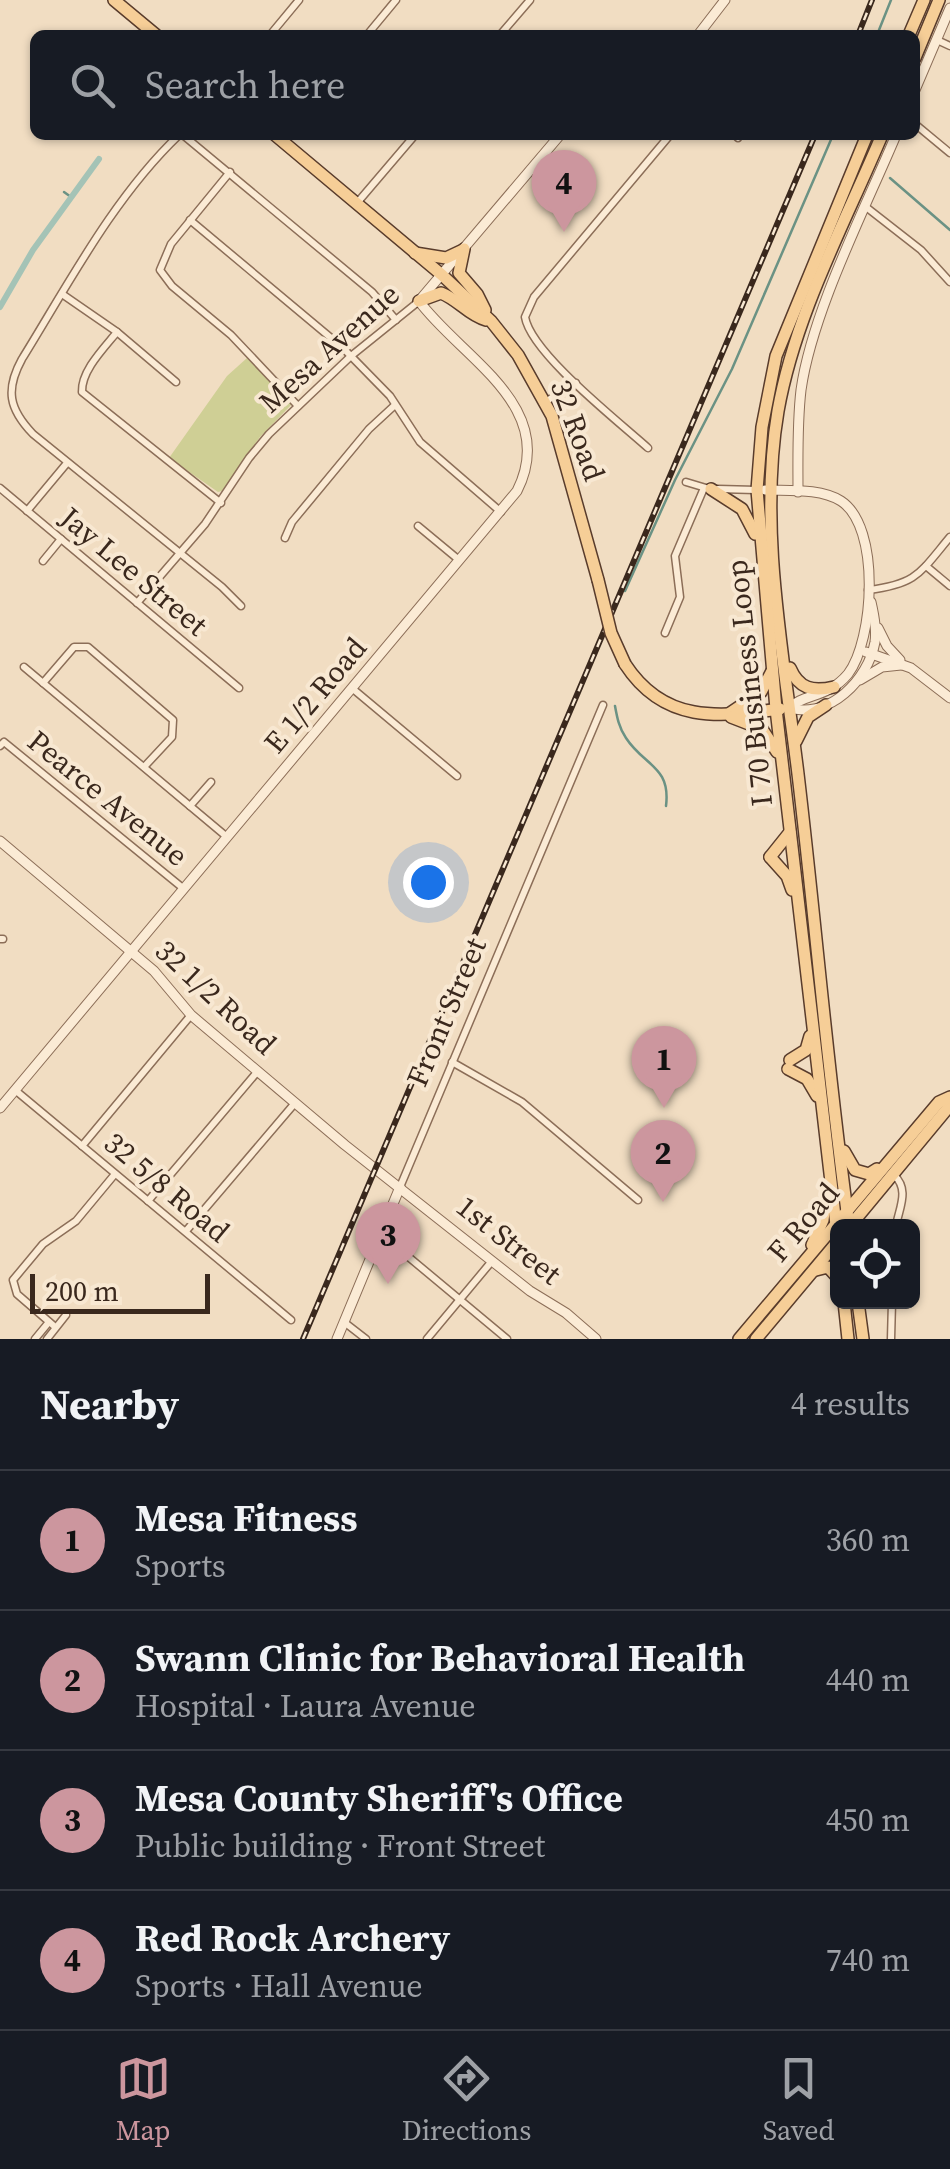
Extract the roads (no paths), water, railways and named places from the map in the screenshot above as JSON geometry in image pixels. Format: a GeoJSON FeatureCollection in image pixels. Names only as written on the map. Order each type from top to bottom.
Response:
{"type":"FeatureCollection","features":[{"type":"Feature","properties":{"kind":"main road"},"geometry":{"type":"LineString","coordinates":[[114,0],[150,30]]}},
{"type":"Feature","properties":{"kind":"main road"},"geometry":{"type":"LineString","coordinates":[[911,30],[924,0]]}},
{"type":"Feature","properties":{"kind":"main road"},"geometry":{"type":"LineString","coordinates":[[920,46],[940,0]]}},
{"type":"Feature","properties":{"kind":"main road","name":"32 Road"},"geometry":{"type":"LineString","coordinates":[[284,140],[442,275],[490,320],[524,364],[546,402],[561,446],[611,633],[624,664],[640,684],[666,704],[706,716],[783,708]]}},
{"type":"Feature","properties":{"kind":"main road","name":"I 70 Business Loop"},"geometry":{"type":"LineString","coordinates":[[849,1219],[794,745],[772,671],[757,490],[762,427],[776,356],[864,140]]}},
{"type":"Feature","properties":{"kind":"main road","name":"I 70 Business Loop"},"geometry":{"type":"LineString","coordinates":[[834,1219],[784,778],[783,646],[771,490],[778,410],[792,353],[880,140]]}},
{"type":"Feature","properties":{"kind":"main road"},"geometry":{"type":"LineString","coordinates":[[416,253],[446,258],[464,250]]}},
{"type":"Feature","properties":{"kind":"main road"},"geometry":{"type":"LineString","coordinates":[[464,250],[459,273],[490,320]]}},
{"type":"Feature","properties":{"kind":"main road"},"geometry":{"type":"LineString","coordinates":[[419,301],[441,293],[473,316],[490,320]]}},
{"type":"Feature","properties":{"kind":"main road"},"geometry":{"type":"LineString","coordinates":[[707,488],[745,513],[760,555]]}},
{"type":"Feature","properties":{"kind":"main road"},"geometry":{"type":"LineString","coordinates":[[783,646],[800,685],[815,690],[834,687]]}},
{"type":"Feature","properties":{"kind":"main road"},"geometry":{"type":"LineString","coordinates":[[727,715],[761,692],[772,671]]}},
{"type":"Feature","properties":{"kind":"main road"},"geometry":{"type":"LineString","coordinates":[[794,745],[804,721],[826,705]]}},
{"type":"Feature","properties":{"kind":"main road"},"geometry":{"type":"LineString","coordinates":[[727,715],[766,733],[784,778]]}},
{"type":"Feature","properties":{"kind":"main road"},"geometry":{"type":"LineString","coordinates":[[770,857],[790,832]]}},
{"type":"Feature","properties":{"kind":"main road"},"geometry":{"type":"LineString","coordinates":[[770,857],[793,854],[808,860]]}},
{"type":"Feature","properties":{"kind":"main road"},"geometry":{"type":"LineString","coordinates":[[770,857],[790,881],[802,935]]}},
{"type":"Feature","properties":{"kind":"main road"},"geometry":{"type":"LineString","coordinates":[[810,1017],[806,1050],[789,1065],[810,1083],[823,1117]]}},
{"type":"Feature","properties":{"kind":"main road","name":"F Road"},"geometry":{"type":"LineString","coordinates":[[839,1219],[947,1104]]}},
{"type":"Feature","properties":{"kind":"main road"},"geometry":{"type":"LineString","coordinates":[[838,1127],[846,1157],[855,1170],[869,1174],[889,1168]]}},
{"type":"Feature","properties":{"kind":"main road","name":"F Road"},"geometry":{"type":"LineString","coordinates":[[855,1219],[889,1168]]}},
{"type":"Feature","properties":{"kind":"main road"},"geometry":{"type":"LineString","coordinates":[[802,1262],[823,1220],[828,1176]]}},
{"type":"Feature","properties":{"kind":"main road","name":"F Road"},"geometry":{"type":"LineString","coordinates":[[739,1339],[830,1230]]}},
{"type":"Feature","properties":{"kind":"main road","name":"F Road"},"geometry":{"type":"LineString","coordinates":[[756,1339],[830,1251]]}},
{"type":"Feature","properties":{"kind":"main road"},"geometry":{"type":"LineString","coordinates":[[812,1272],[830,1269]]}},
{"type":"Feature","properties":{"kind":"main road"},"geometry":{"type":"LineString","coordinates":[[845,1309],[848,1339]]}},
{"type":"Feature","properties":{"kind":"main road"},"geometry":{"type":"LineString","coordinates":[[859,1309],[863,1339]]}},
{"type":"Feature","properties":{"kind":"street"},"geometry":{"type":"LineString","coordinates":[[274,30],[299,0]]}},
{"type":"Feature","properties":{"kind":"street"},"geometry":{"type":"LineString","coordinates":[[371,30],[396,0]]}},
{"type":"Feature","properties":{"kind":"street"},"geometry":{"type":"LineString","coordinates":[[504,30],[530,0]]}},
{"type":"Feature","properties":{"kind":"street"},"geometry":{"type":"LineString","coordinates":[[702,30],[725,0]]}},
{"type":"Feature","properties":{"kind":"street"},"geometry":{"type":"LineString","coordinates":[[920,78],[950,8]]}},
{"type":"Feature","properties":{"kind":"street"},"geometry":{"type":"LineString","coordinates":[[936,40],[950,46]]}},
{"type":"Feature","properties":{"kind":"street"},"geometry":{"type":"LineString","coordinates":[[920,128],[950,153]]}},
{"type":"Feature","properties":{"kind":"street"},"geometry":{"type":"LineString","coordinates":[[176,140],[142,177],[96,240],[12,377],[10,395],[18,418],[66,463],[240,606]]}},
{"type":"Feature","properties":{"kind":"street"},"geometry":{"type":"LineString","coordinates":[[188,140],[372,292],[396,320]]}},
{"type":"Feature","properties":{"kind":"street"},"geometry":{"type":"LineString","coordinates":[[356,204],[411,140]]}},
{"type":"Feature","properties":{"kind":"street","name":"Mesa Avenue"},"geometry":{"type":"LineString","coordinates":[[138,603],[221,502],[249,458],[351,356],[419,301],[556,140]]}},
{"type":"Feature","properties":{"kind":"street","name":"32 Road"},"geometry":{"type":"LineString","coordinates":[[648,448],[576,383],[532,336],[525,316],[534,297],[666,140]]}},
{"type":"Feature","properties":{"kind":"street"},"geometry":{"type":"LineString","coordinates":[[798,492],[800,406],[806,367],[821,318],[894,140]]}},
{"type":"Feature","properties":{"kind":"street"},"geometry":{"type":"LineString","coordinates":[[230,172],[190,220],[160,263],[160,270],[167,281],[232,335],[298,406]]}},
{"type":"Feature","properties":{"kind":"street"},"geometry":{"type":"LineString","coordinates":[[866,207],[920,250],[950,282]]}},
{"type":"Feature","properties":{"kind":"street"},"geometry":{"type":"LineString","coordinates":[[190,220],[351,356],[430,452],[502,512]]}},
{"type":"Feature","properties":{"kind":"street"},"geometry":{"type":"LineString","coordinates":[[62,294],[117,332],[176,382]]}},
{"type":"Feature","properties":{"kind":"street","name":"E 1/2 Road"},"geometry":{"type":"LineString","coordinates":[[0,1108],[502,512],[525,472],[527,448],[522,425],[498,379],[437,324],[419,301]]}},
{"type":"Feature","properties":{"kind":"street"},"geometry":{"type":"LineString","coordinates":[[117,332],[81,385],[82,392],[221,502]]}},
{"type":"Feature","properties":{"kind":"street"},"geometry":{"type":"LineString","coordinates":[[546,402],[576,383]]}},
{"type":"Feature","properties":{"kind":"street"},"geometry":{"type":"LineString","coordinates":[[285,538],[292,522],[369,429],[395,405]]}},
{"type":"Feature","properties":{"kind":"street"},"geometry":{"type":"LineString","coordinates":[[27,510],[66,463]]}},
{"type":"Feature","properties":{"kind":"street"},"geometry":{"type":"LineString","coordinates":[[686,482],[707,488],[832,497],[853,512],[866,542],[866,652]]}},
{"type":"Feature","properties":{"kind":"street","name":"Jay Lee Street"},"geometry":{"type":"LineString","coordinates":[[0,488],[239,688]]}},
{"type":"Feature","properties":{"kind":"street"},"geometry":{"type":"LineString","coordinates":[[665,634],[680,598],[675,556],[707,488]]}},
{"type":"Feature","properties":{"kind":"street"},"geometry":{"type":"LineString","coordinates":[[418,526],[460,561]]}},
{"type":"Feature","properties":{"kind":"street"},"geometry":{"type":"LineString","coordinates":[[868,590],[902,585],[926,566],[950,537]]}},
{"type":"Feature","properties":{"kind":"street"},"geometry":{"type":"LineString","coordinates":[[43,561],[61,539]]}},
{"type":"Feature","properties":{"kind":"street"},"geometry":{"type":"LineString","coordinates":[[926,566],[950,586]]}},
{"type":"Feature","properties":{"kind":"street"},"geometry":{"type":"LineString","coordinates":[[868,590],[886,646],[950,698]]}},
{"type":"Feature","properties":{"kind":"street"},"geometry":{"type":"LineString","coordinates":[[854,684],[874,618]]}},
{"type":"Feature","properties":{"kind":"street"},"geometry":{"type":"LineString","coordinates":[[43,683],[68,652],[81,646],[88,647],[118,671],[174,720],[172,737],[144,767]]}},
{"type":"Feature","properties":{"kind":"street"},"geometry":{"type":"LineString","coordinates":[[866,652],[906,665]]}},
{"type":"Feature","properties":{"kind":"street","name":"32 Road"},"geometry":{"type":"LineString","coordinates":[[783,708],[834,687],[866,652]]}},
{"type":"Feature","properties":{"kind":"street"},"geometry":{"type":"LineString","coordinates":[[826,705],[882,667],[906,665]]}},
{"type":"Feature","properties":{"kind":"street"},"geometry":{"type":"LineString","coordinates":[[24,667],[228,838]]}},
{"type":"Feature","properties":{"kind":"street"},"geometry":{"type":"LineString","coordinates":[[354,688],[457,776]]}},
{"type":"Feature","properties":{"kind":"street","name":"Front Street"},"geometry":{"type":"LineString","coordinates":[[337,1339],[603,704]]}},
{"type":"Feature","properties":{"kind":"street","name":"32 Road"},"geometry":{"type":"LineString","coordinates":[[783,708],[802,710],[826,705]]}},
{"type":"Feature","properties":{"kind":"street","name":"Pearce Avenue"},"geometry":{"type":"LineString","coordinates":[[2,744],[184,889]]}},
{"type":"Feature","properties":{"kind":"street"},"geometry":{"type":"LineString","coordinates":[[190,806],[211,782]]}},
{"type":"Feature","properties":{"kind":"street","name":"32 1/2 Road"},"geometry":{"type":"LineString","coordinates":[[0,841],[132,952],[168,985],[191,1015],[400,1186]]}},
{"type":"Feature","properties":{"kind":"street"},"geometry":{"type":"LineString","coordinates":[[82,1146],[191,1015]]}},
{"type":"Feature","properties":{"kind":"street"},"geometry":{"type":"LineString","coordinates":[[452,1062],[522,1102],[638,1200]]}},
{"type":"Feature","properties":{"kind":"street"},"geometry":{"type":"LineString","coordinates":[[148,1202],[258,1072]]}},
{"type":"Feature","properties":{"kind":"street","name":"32 5/8 Road"},"geometry":{"type":"LineString","coordinates":[[15,1090],[291,1320]]}},
{"type":"Feature","properties":{"kind":"street"},"geometry":{"type":"LineString","coordinates":[[186,1231],[295,1103]]}},
{"type":"Feature","properties":{"kind":"street"},"geometry":{"type":"LineString","coordinates":[[889,1168],[904,1192],[898,1219]]}},
{"type":"Feature","properties":{"kind":"street"},"geometry":{"type":"LineString","coordinates":[[35,1339],[52,1324],[17,1294],[12,1285],[16,1276],[43,1244],[70,1227],[116,1174]]}},
{"type":"Feature","properties":{"kind":"street","name":"1st Street"},"geometry":{"type":"LineString","coordinates":[[400,1186],[546,1303],[566,1312],[590,1336],[606,1339]]}},
{"type":"Feature","properties":{"kind":"street"},"geometry":{"type":"LineString","coordinates":[[382,1234],[507,1339]]}},
{"type":"Feature","properties":{"kind":"street"},"geometry":{"type":"LineString","coordinates":[[426,1339],[492,1261]]}},
{"type":"Feature","properties":{"kind":"street"},"geometry":{"type":"LineString","coordinates":[[890,1339],[892,1309]]}},
{"type":"Feature","properties":{"kind":"street"},"geometry":{"type":"LineString","coordinates":[[47,1339],[66,1315]]}},
{"type":"Feature","properties":{"kind":"street"},"geometry":{"type":"LineString","coordinates":[[344,1322],[366,1339]]}},
{"type":"Feature","properties":{"kind":"waterway"},"geometry":{"type":"LineString","coordinates":[[879,30],[891,0]]}},
{"type":"Feature","properties":{"kind":"waterway"},"geometry":{"type":"LineString","coordinates":[[625,591],[675,480],[732,369],[831,140]]}},
{"type":"Feature","properties":{"kind":"waterway"},"geometry":{"type":"LineString","coordinates":[[0,307],[33,250],[99,159]]}},
{"type":"Feature","properties":{"kind":"waterway"},"geometry":{"type":"LineString","coordinates":[[890,178],[950,230]]}},
{"type":"Feature","properties":{"kind":"waterway"},"geometry":{"type":"LineString","coordinates":[[64,192],[71,197]]}},
{"type":"Feature","properties":{"kind":"waterway"},"geometry":{"type":"LineString","coordinates":[[615,706],[626,738],[660,774],[666,806]]}},
{"type":"Feature","properties":{"kind":"railway"},"geometry":{"type":"LineString","coordinates":[[860,30],[872,0]]}},
{"type":"Feature","properties":{"kind":"railway"},"geometry":{"type":"LineString","coordinates":[[303,1339],[813,140]]}},
{"type":"Feature","properties":{"kind":"place","name":"Red Rock Archery"},"geometry":{"type":"Point","coordinates":[564,232]}},
{"type":"Feature","properties":{"kind":"place","name":"Mesa Fitness"},"geometry":{"type":"Point","coordinates":[664,1108]}},
{"type":"Feature","properties":{"kind":"place","name":"Swann Clinic for Behavioral Health"},"geometry":{"type":"Point","coordinates":[663,1202]}},
{"type":"Feature","properties":{"kind":"place","name":"Mesa County Sheriff's Office"},"geometry":{"type":"Point","coordinates":[388,1284]}}]}
